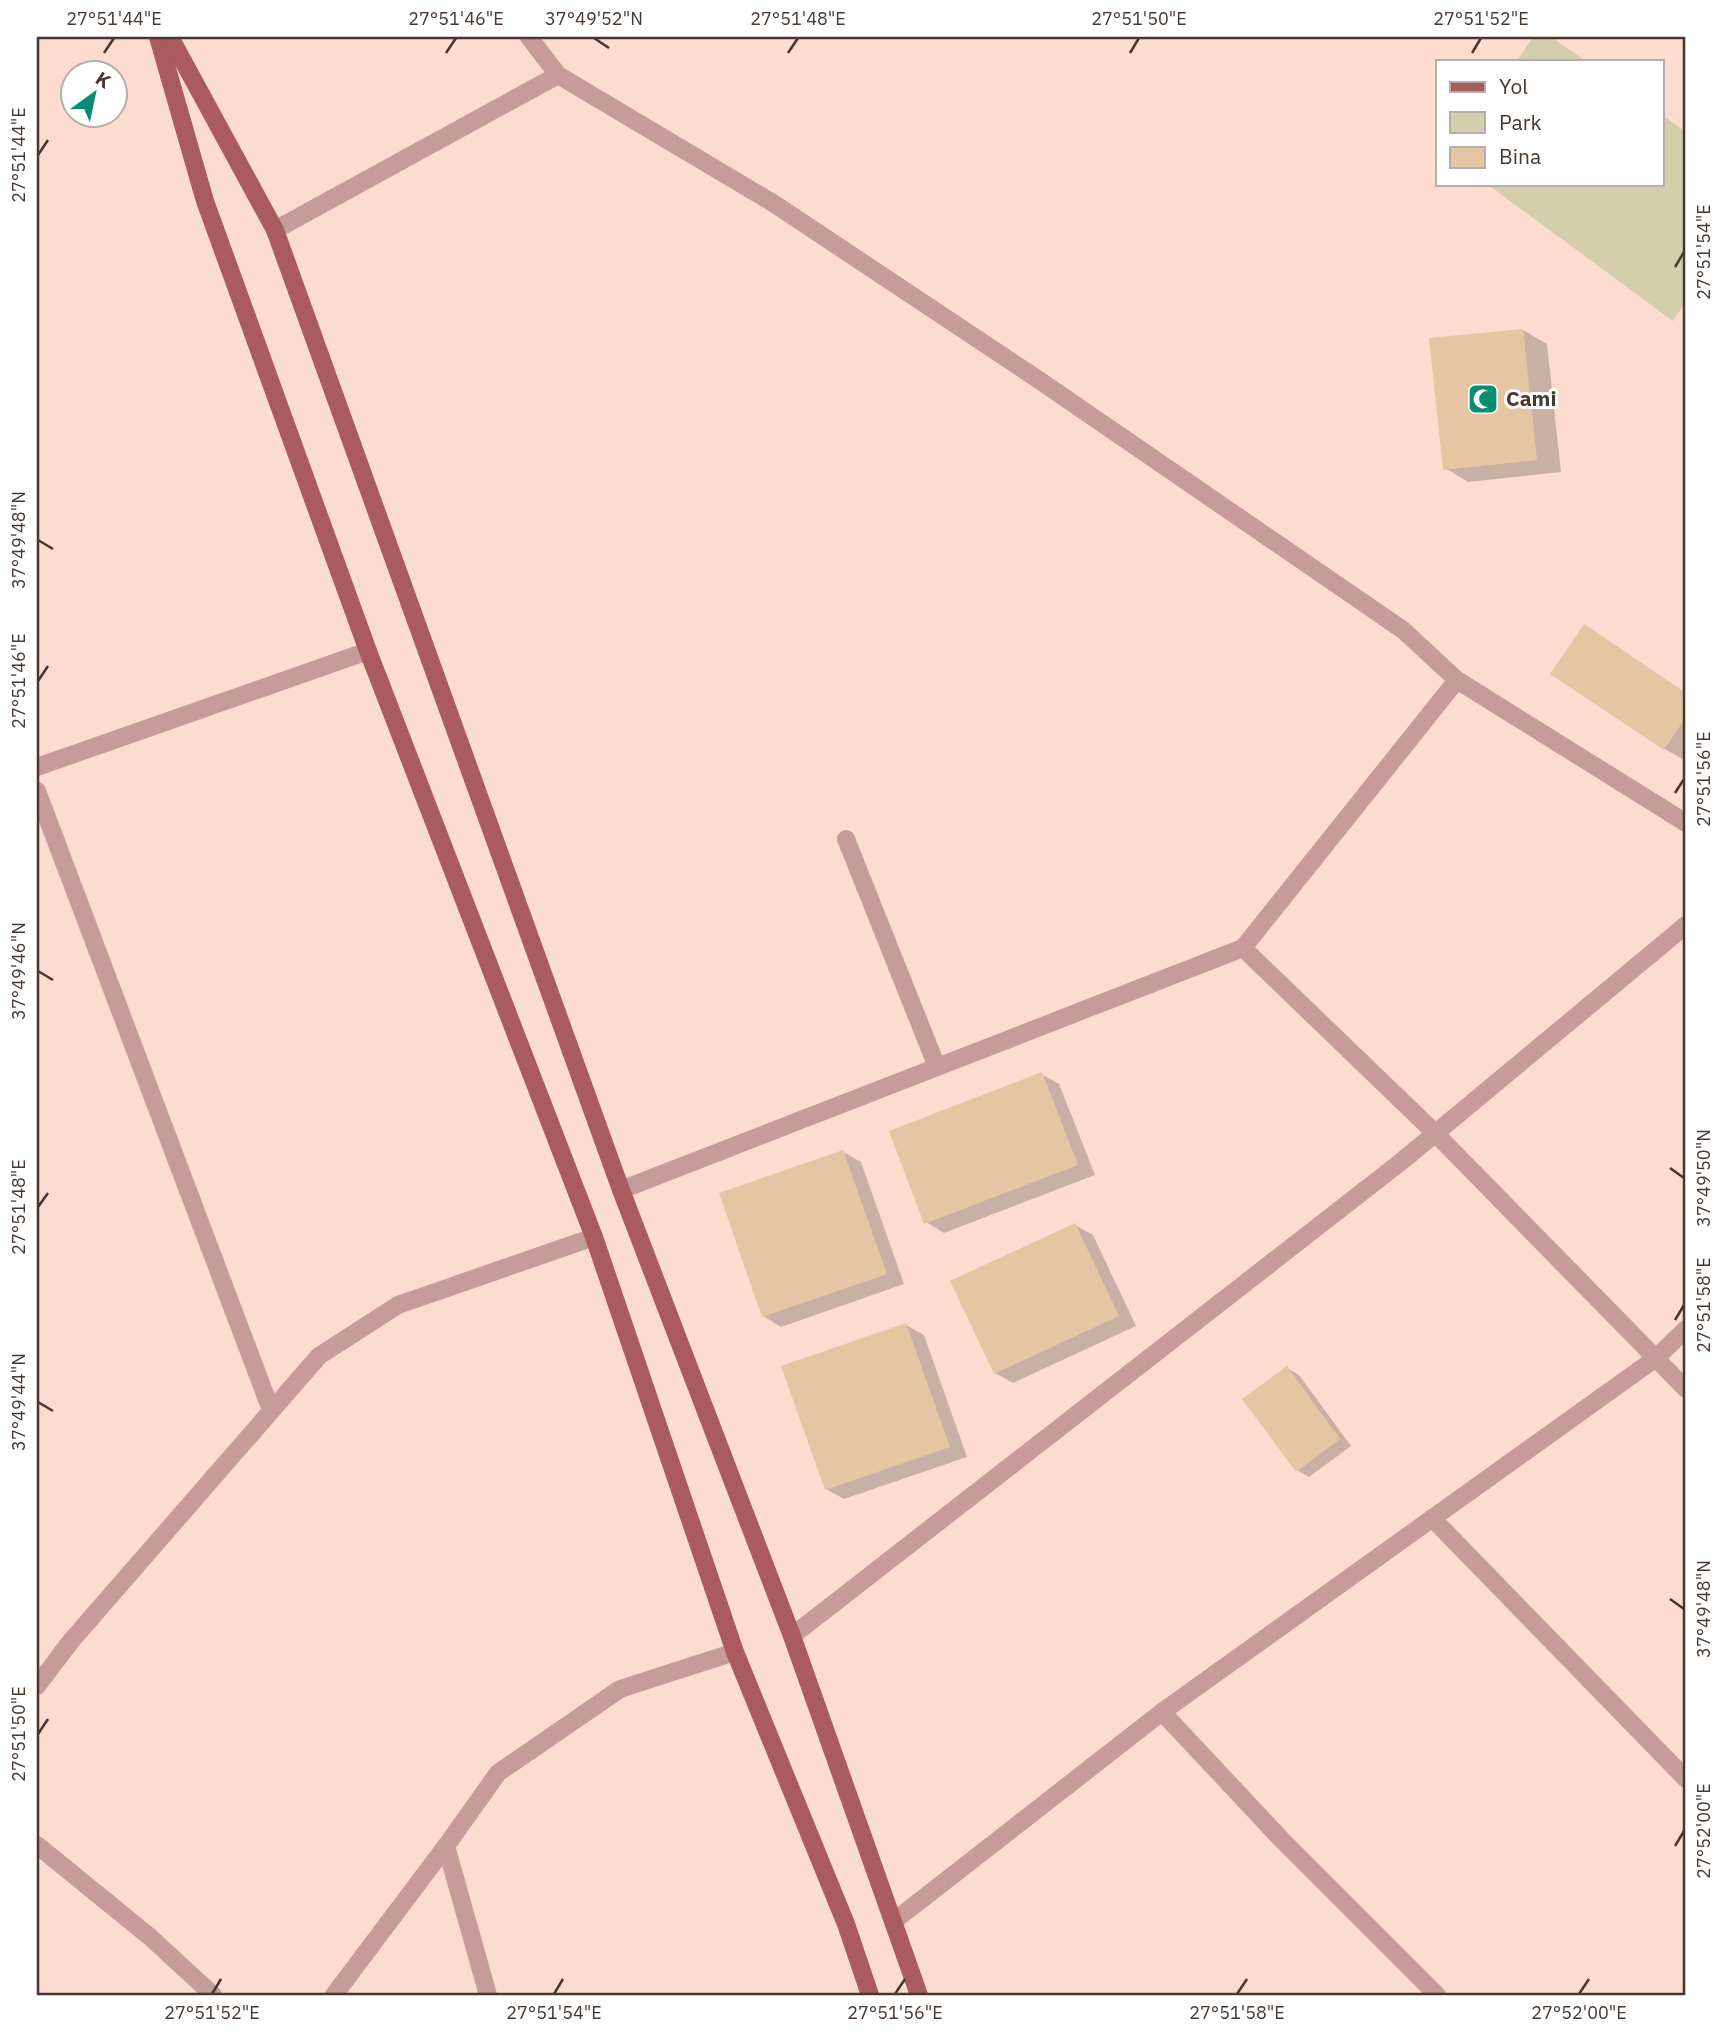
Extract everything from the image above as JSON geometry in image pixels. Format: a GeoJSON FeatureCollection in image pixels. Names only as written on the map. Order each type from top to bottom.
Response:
{"type":"FeatureCollection","features":[{"type":"Feature","properties":{"kind":"main road"},"geometry":{"type":"LineString","coordinates":[[158,37],[205,201],[368,651],[594,1237],[735,1652],[846,1924],[870,1995]]}},
{"type":"Feature","properties":{"kind":"main road"},"geometry":{"type":"LineString","coordinates":[[170,37],[275,230],[621,1190],[792,1636],[919,1995]]}},
{"type":"Feature","properties":{"kind":"street"},"geometry":{"type":"LineString","coordinates":[[528,37],[558,75],[773,203],[1403,630],[1457,680],[1686,823]]}},
{"type":"Feature","properties":{"kind":"street"},"geometry":{"type":"LineString","coordinates":[[275,230],[558,75]]}},
{"type":"Feature","properties":{"kind":"street"},"geometry":{"type":"LineString","coordinates":[[37,767],[368,651]]}},
{"type":"Feature","properties":{"kind":"street"},"geometry":{"type":"LineString","coordinates":[[621,1190],[1243,948],[1457,680]]}},
{"type":"Feature","properties":{"kind":"street"},"geometry":{"type":"LineString","coordinates":[[37,791],[271,1410]]}},
{"type":"Feature","properties":{"kind":"street"},"geometry":{"type":"LineString","coordinates":[[846,839],[937,1068]]}},
{"type":"Feature","properties":{"kind":"street"},"geometry":{"type":"LineString","coordinates":[[792,1636],[1402,1161],[1686,925]]}},
{"type":"Feature","properties":{"kind":"street"},"geometry":{"type":"LineString","coordinates":[[1243,948],[1434,1132],[1686,1389]]}},
{"type":"Feature","properties":{"kind":"street"},"geometry":{"type":"LineString","coordinates":[[37,1686],[71,1641],[319,1356],[398,1305],[594,1237]]}},
{"type":"Feature","properties":{"kind":"street"},"geometry":{"type":"LineString","coordinates":[[894,1921],[1162,1712],[1656,1358],[1686,1329]]}},
{"type":"Feature","properties":{"kind":"street"},"geometry":{"type":"LineString","coordinates":[[1432,1518],[1686,1779]]}},
{"type":"Feature","properties":{"kind":"street"},"geometry":{"type":"LineString","coordinates":[[334,1995],[498,1773],[620,1689],[735,1652]]}},
{"type":"Feature","properties":{"kind":"street"},"geometry":{"type":"LineString","coordinates":[[1162,1712],[1281,1839],[1437,1995]]}},
{"type":"Feature","properties":{"kind":"street"},"geometry":{"type":"LineString","coordinates":[[37,1845],[150,1937],[213,1995]]}},
{"type":"Feature","properties":{"kind":"street"},"geometry":{"type":"LineString","coordinates":[[446,1846],[488,1995]]}},
{"type":"Feature","properties":{"kind":"green space"},"geometry":{"type":"Polygon","coordinates":[[[1533,37],[1551,37],[1585,60],[1518,60],[1533,37]]]}},
{"type":"Feature","properties":{"kind":"green space"},"geometry":{"type":"Polygon","coordinates":[[[1664,116],[1686,132],[1686,301],[1673,321],[1490,186],[1664,186],[1664,116]]]}},
{"type":"Feature","properties":{"kind":"building","name":"Cami"},"geometry":{"type":"Polygon","coordinates":[[[1523,329],[1537,460],[1443,470],[1429,338],[1523,329]]]}},
{"type":"Feature","properties":{"kind":"building"},"geometry":{"type":"Polygon","coordinates":[[[1584,624],[1686,693],[1686,717],[1664,750],[1550,674],[1584,624]]]}},
{"type":"Feature","properties":{"kind":"building"},"geometry":{"type":"Polygon","coordinates":[[[1042,1072],[1078,1165],[924,1224],[889,1131],[1042,1072]]]}},
{"type":"Feature","properties":{"kind":"building"},"geometry":{"type":"Polygon","coordinates":[[[843,1150],[887,1274],[762,1317],[719,1193],[843,1150]]]}},
{"type":"Feature","properties":{"kind":"building"},"geometry":{"type":"Polygon","coordinates":[[[1075,1223],[1119,1316],[994,1374],[950,1281],[1075,1223]]]}},
{"type":"Feature","properties":{"kind":"building"},"geometry":{"type":"Polygon","coordinates":[[[906,1323],[950,1447],[825,1490],[781,1366],[906,1323]]]}},
{"type":"Feature","properties":{"kind":"building"},"geometry":{"type":"Polygon","coordinates":[[[1287,1366],[1340,1439],[1296,1472],[1242,1399],[1287,1366]]]}},
{"type":"Feature","properties":{"kind":"place","name":"Cami"},"geometry":{"type":"Point","coordinates":[1483,399]}}]}
